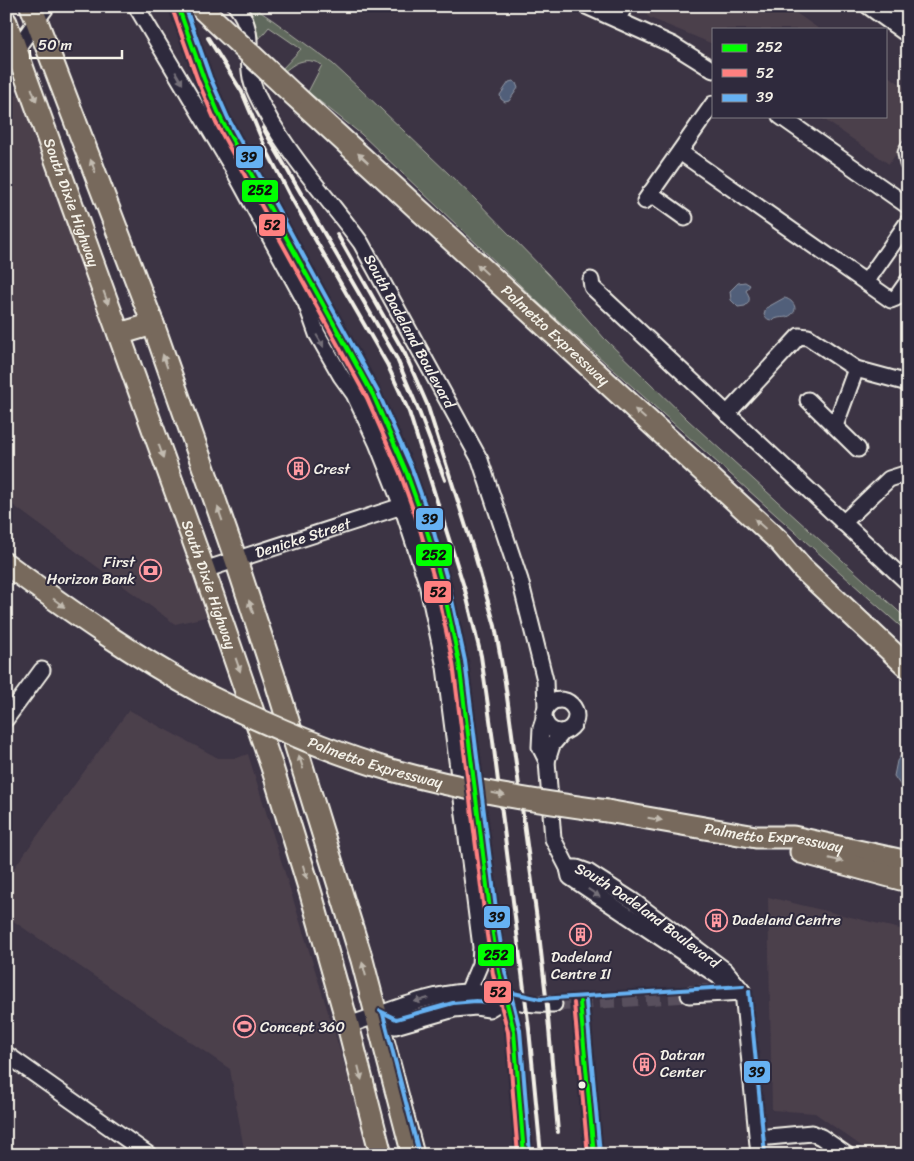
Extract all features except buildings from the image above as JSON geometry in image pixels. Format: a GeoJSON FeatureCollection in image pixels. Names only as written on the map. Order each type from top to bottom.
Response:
{"type":"FeatureCollection","features":[{"type":"Feature","properties":{"kind":"highway","name":"Palmetto Expressway"},"geometry":{"type":"LineString","coordinates":[[199,6],[779,541],[803,569],[908,668]]}},
{"type":"Feature","properties":{"kind":"highway","name":"South Dixie Highway"},"geometry":{"type":"LineString","coordinates":[[38,11],[236,560],[316,808],[362,960],[413,1155]]}},
{"type":"Feature","properties":{"kind":"highway","name":"South Dixie Highway"},"geometry":{"type":"LineString","coordinates":[[6,22],[12,57],[119,334],[204,570],[272,767],[311,894],[348,1025],[381,1155]]}},
{"type":"Feature","properties":{"kind":"highway"},"geometry":{"type":"LineString","coordinates":[[119,334],[152,324]]}},
{"type":"Feature","properties":{"kind":"highway"},"geometry":{"type":"LineString","coordinates":[[779,541],[809,561],[908,648]]}},
{"type":"Feature","properties":{"kind":"highway","name":"Palmetto Expressway"},"geometry":{"type":"LineString","coordinates":[[6,564],[104,635],[158,669],[204,694],[260,722],[390,770],[437,782],[530,801],[607,811],[756,836],[793,837],[908,862]]}},
{"type":"Feature","properties":{"kind":"highway"},"geometry":{"type":"LineString","coordinates":[[272,767],[292,780],[316,808]]}},
{"type":"Feature","properties":{"kind":"highway"},"geometry":{"type":"LineString","coordinates":[[756,836],[791,849],[908,881]]}},
{"type":"Feature","properties":{"kind":"street"},"geometry":{"type":"LineString","coordinates":[[136,6],[232,167],[306,303],[313,327],[341,376],[354,394],[377,443],[402,506],[427,583],[446,676],[481,947],[480,964],[468,992]]}},
{"type":"Feature","properties":{"kind":"street","name":"South Dadeland Boulevard"},"geometry":{"type":"LineString","coordinates":[[236,6],[243,15],[249,33],[249,72],[256,94],[292,154],[361,243],[480,460],[520,580],[545,680],[545,714],[541,728],[540,747],[547,761]]}},
{"type":"Feature","properties":{"kind":"street"},"geometry":{"type":"LineString","coordinates":[[586,6],[621,13],[712,69]]}},
{"type":"Feature","properties":{"kind":"street"},"geometry":{"type":"LineString","coordinates":[[868,6],[908,35]]}},
{"type":"Feature","properties":{"kind":"street"},"geometry":{"type":"LineString","coordinates":[[893,24],[905,6]]}},
{"type":"Feature","properties":{"kind":"street"},"geometry":{"type":"LineString","coordinates":[[12,57],[38,11]]}},
{"type":"Feature","properties":{"kind":"street"},"geometry":{"type":"LineString","coordinates":[[685,218],[648,197],[712,105]]}},
{"type":"Feature","properties":{"kind":"street"},"geometry":{"type":"LineString","coordinates":[[783,118],[908,206]]}},
{"type":"Feature","properties":{"kind":"street"},"geometry":{"type":"LineString","coordinates":[[908,148],[906,153],[908,164]]}},
{"type":"Feature","properties":{"kind":"street"},"geometry":{"type":"LineString","coordinates":[[680,152],[891,300],[894,300],[908,281]]}},
{"type":"Feature","properties":{"kind":"street"},"geometry":{"type":"LineString","coordinates":[[866,282],[908,222]]}},
{"type":"Feature","properties":{"kind":"street"},"geometry":{"type":"LineString","coordinates":[[591,280],[592,287],[908,583]]}},
{"type":"Feature","properties":{"kind":"street"},"geometry":{"type":"LineString","coordinates":[[727,414],[799,336],[808,337],[856,369],[908,383]]}},
{"type":"Feature","properties":{"kind":"street"},"geometry":{"type":"LineString","coordinates":[[835,426],[856,369]]}},
{"type":"Feature","properties":{"kind":"street"},"geometry":{"type":"LineString","coordinates":[[808,400],[858,449]]}},
{"type":"Feature","properties":{"kind":"street"},"geometry":{"type":"LineString","coordinates":[[843,523],[889,479],[908,473]]}},
{"type":"Feature","properties":{"kind":"street","name":"Denicke Street"},"geometry":{"type":"LineString","coordinates":[[204,570],[402,506]]}},
{"type":"Feature","properties":{"kind":"street"},"geometry":{"type":"LineString","coordinates":[[6,719],[42,670]]}},
{"type":"Feature","properties":{"kind":"street","name":"South Dadeland Boulevard"},"geometry":{"type":"LineString","coordinates":[[545,680],[556,693],[574,707],[577,718],[572,728],[563,732],[552,745],[547,761],[553,839],[568,868],[577,868],[588,872],[629,908],[725,970],[743,992]]}},
{"type":"Feature","properties":{"kind":"street"},"geometry":{"type":"LineString","coordinates":[[563,732],[553,731],[546,724],[545,714],[554,701],[565,700]]}},
{"type":"Feature","properties":{"kind":"street"},"geometry":{"type":"LineString","coordinates":[[348,1025],[377,1016],[390,1009],[443,994],[468,992],[507,998],[529,1004],[554,1004]]}},
{"type":"Feature","properties":{"kind":"street"},"geometry":{"type":"LineString","coordinates":[[689,995],[743,992],[759,1155]]}},
{"type":"Feature","properties":{"kind":"street"},"geometry":{"type":"LineString","coordinates":[[377,1016],[395,1026],[454,1009],[476,1007],[489,1009],[507,998]]}},
{"type":"Feature","properties":{"kind":"street"},"geometry":{"type":"LineString","coordinates":[[6,1054],[149,1155]]}},
{"type":"Feature","properties":{"kind":"street"},"geometry":{"type":"LineString","coordinates":[[758,1138],[812,1133],[847,1155]]}},
{"type":"Feature","properties":{"kind":"shaded area"},"geometry":{"type":"Polygon","coordinates":[[[243,6],[252,6],[274,21],[333,64],[359,88],[473,197],[548,274],[604,338],[688,420],[908,620],[908,633],[540,304],[361,134],[308,92],[322,65],[311,61],[301,61],[283,73],[280,71],[301,49],[269,27],[259,39],[256,29],[243,6]]]}},
{"type":"Feature","properties":{"kind":"shaded area"},"geometry":{"type":"Polygon","coordinates":[[[644,6],[786,6],[818,28],[712,28],[712,44],[650,18],[644,6]]]}},
{"type":"Feature","properties":{"kind":"shaded area"},"geometry":{"type":"Polygon","coordinates":[[[886,75],[908,89],[908,137],[889,164],[822,118],[886,118],[886,75]]]}},
{"type":"Feature","properties":{"kind":"shaded area"},"geometry":{"type":"Polygon","coordinates":[[[6,95],[27,96],[210,616],[175,624],[6,500],[6,95]]]}},
{"type":"Feature","properties":{"kind":"shaded area"},"geometry":{"type":"Polygon","coordinates":[[[129,710],[218,758],[237,758],[248,754],[360,1115],[369,1155],[245,1155],[230,1069],[6,916],[6,879],[129,710]]]}},
{"type":"Feature","properties":{"kind":"shaded area"},"geometry":{"type":"Polygon","coordinates":[[[768,897],[908,931],[908,1155],[874,1155],[815,1113],[772,1110],[768,897]]]}},
{"type":"Feature","properties":{"kind":"water"},"geometry":{"type":"Polygon","coordinates":[[[513,81],[518,88],[509,101],[505,102],[501,99],[500,95],[509,82],[513,81]]]}},
{"type":"Feature","properties":{"kind":"water"},"geometry":{"type":"Polygon","coordinates":[[[745,282],[750,285],[746,291],[749,301],[745,306],[738,307],[731,300],[730,291],[738,283],[745,282]]]}},
{"type":"Feature","properties":{"kind":"water"},"geometry":{"type":"Polygon","coordinates":[[[784,298],[790,300],[794,305],[794,313],[786,317],[772,320],[767,319],[764,315],[766,308],[784,298]]]}},
{"type":"Feature","properties":{"kind":"water"},"geometry":{"type":"Polygon","coordinates":[[[908,745],[908,796],[894,776],[897,761],[908,745]]]}},
{"type":"Feature","properties":{"kind":"tunnel"},"geometry":{"type":"LineString","coordinates":[[554,1004],[689,995]]}},
{"type":"Feature","properties":{"kind":"railway"},"geometry":{"type":"LineString","coordinates":[[208,38],[242,92],[265,147],[289,194],[387,364],[409,412],[465,590],[481,656],[493,741],[529,1029],[541,1155]]}},
{"type":"Feature","properties":{"kind":"railway"},"geometry":{"type":"LineString","coordinates":[[263,128],[397,359],[445,480]]}},
{"type":"Feature","properties":{"kind":"railway"},"geometry":{"type":"LineString","coordinates":[[337,234],[405,354],[427,404],[474,552],[495,626],[505,682],[539,934],[558,1132]]}},
{"type":"Feature","properties":{"kind":"transit line","name":"252"},"geometry":{"type":"LineString","coordinates":[[178,6],[204,79],[222,121],[373,395],[406,471],[425,524],[443,587],[459,662],[493,934],[499,972],[514,1031],[524,1155]]}},
{"type":"Feature","properties":{"kind":"transit line","name":"39"},"geometry":{"type":"LineString","coordinates":[[185,6],[210,77],[228,118],[378,392],[412,469],[431,522],[449,586],[465,661],[499,933],[505,971],[520,1030],[530,1154]]}},
{"type":"Feature","properties":{"kind":"transit line","name":"52"},"geometry":{"type":"LineString","coordinates":[[172,8],[198,81],[216,123],[367,398],[400,473],[419,526],[437,589],[453,663],[487,935],[493,974],[508,1032],[518,1155]]}},
{"type":"Feature","properties":{"kind":"transit line","name":"39"},"geometry":{"type":"LineString","coordinates":[[509,992],[540,999],[743,986]]}},
{"type":"Feature","properties":{"kind":"transit line","name":"39"},"geometry":{"type":"LineString","coordinates":[[749,991],[765,1154]]}},
{"type":"Feature","properties":{"kind":"transit line","name":"39"},"geometry":{"type":"LineString","coordinates":[[380,1011],[396,1019],[453,1003],[488,1002],[504,993]]}},
{"type":"Feature","properties":{"kind":"transit line","name":"39"},"geometry":{"type":"LineString","coordinates":[[586,1001],[600,1154]]}},
{"type":"Feature","properties":{"kind":"transit line","name":"252"},"geometry":{"type":"LineString","coordinates":[[580,1002],[594,1155]]}},
{"type":"Feature","properties":{"kind":"transit line","name":"52"},"geometry":{"type":"LineString","coordinates":[[574,1003],[588,1155]]}},
{"type":"Feature","properties":{"kind":"transit line","name":"39"},"geometry":{"type":"LineString","coordinates":[[383,1014],[419,1153]]}},
{"type":"Feature","properties":{"kind":"place","name":"Crest"},"geometry":{"type":"Point","coordinates":[298,469]}},
{"type":"Feature","properties":{"kind":"place","name":"First Horizon Bank"},"geometry":{"type":"Point","coordinates":[151,571]}},
{"type":"Feature","properties":{"kind":"place","name":"Dadeland Centre"},"geometry":{"type":"Point","coordinates":[716,920]}},
{"type":"Feature","properties":{"kind":"place","name":"Dadeland Centre II"},"geometry":{"type":"Point","coordinates":[581,934]}},
{"type":"Feature","properties":{"kind":"place","name":"Concept 360"},"geometry":{"type":"Point","coordinates":[244,1027]}},
{"type":"Feature","properties":{"kind":"place","name":"Datran Center"},"geometry":{"type":"Point","coordinates":[644,1064]}}]}
